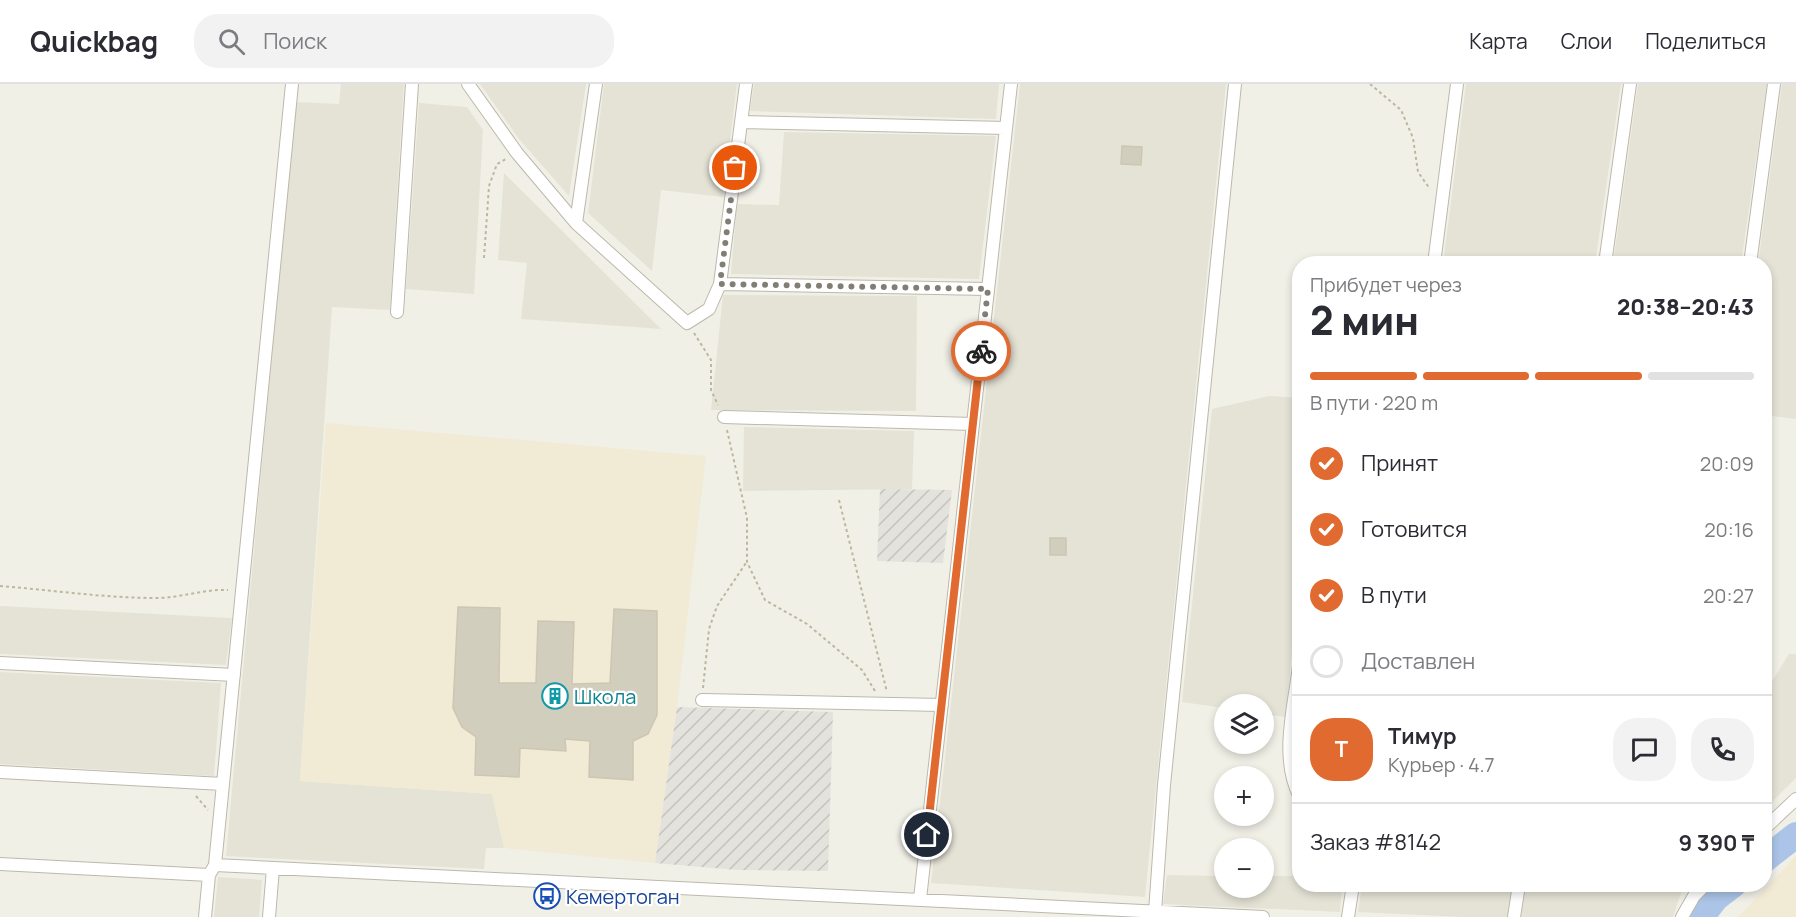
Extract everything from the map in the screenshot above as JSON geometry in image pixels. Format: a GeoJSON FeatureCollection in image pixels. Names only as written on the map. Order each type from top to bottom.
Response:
{"type":"FeatureCollection","features":[{"type":"Feature","properties":{"kind":"street"},"geometry":{"type":"LineString","coordinates":[[205,917],[219,823],[292,84]]}},
{"type":"Feature","properties":{"kind":"street"},"geometry":{"type":"LineString","coordinates":[[397,312],[412,84]]}},
{"type":"Feature","properties":{"kind":"street"},"geometry":{"type":"LineString","coordinates":[[468,84],[517,153],[576,223],[687,322],[709,309],[720,284],[746,84]]}},
{"type":"Feature","properties":{"kind":"street"},"geometry":{"type":"LineString","coordinates":[[576,223],[596,84]]}},
{"type":"Feature","properties":{"kind":"street"},"geometry":{"type":"LineString","coordinates":[[920,899],[1011,84]]}},
{"type":"Feature","properties":{"kind":"street"},"geometry":{"type":"LineString","coordinates":[[1155,912],[1164,785],[1235,84]]}},
{"type":"Feature","properties":{"kind":"street"},"geometry":{"type":"LineString","coordinates":[[1435,256],[1456,84]]}},
{"type":"Feature","properties":{"kind":"street"},"geometry":{"type":"LineString","coordinates":[[1606,256],[1630,84]]}},
{"type":"Feature","properties":{"kind":"street"},"geometry":{"type":"LineString","coordinates":[[1751,256],[1774,84]]}},
{"type":"Feature","properties":{"kind":"street"},"geometry":{"type":"LineString","coordinates":[[741,122],[1006,128]]}},
{"type":"Feature","properties":{"kind":"street"},"geometry":{"type":"LineString","coordinates":[[720,284],[988,289]]}},
{"type":"Feature","properties":{"kind":"street"},"geometry":{"type":"LineString","coordinates":[[724,417],[973,424]]}},
{"type":"Feature","properties":{"kind":"street"},"geometry":{"type":"LineString","coordinates":[[0,663],[234,675]]}},
{"type":"Feature","properties":{"kind":"street"},"geometry":{"type":"LineString","coordinates":[[702,700],[942,705]]}},
{"type":"Feature","properties":{"kind":"street"},"geometry":{"type":"LineString","coordinates":[[1292,732],[1289,760],[1292,778]]}},
{"type":"Feature","properties":{"kind":"street"},"geometry":{"type":"LineString","coordinates":[[0,772],[223,784]]}},
{"type":"Feature","properties":{"kind":"street"},"geometry":{"type":"LineString","coordinates":[[1772,822],[1796,799]]}},
{"type":"Feature","properties":{"kind":"street"},"geometry":{"type":"LineString","coordinates":[[0,864],[212,870],[273,868],[1263,917]]}},
{"type":"Feature","properties":{"kind":"street"},"geometry":{"type":"LineString","coordinates":[[269,917],[273,868]]}},
{"type":"Feature","properties":{"kind":"street"},"geometry":{"type":"LineString","coordinates":[[1348,917],[1352,892]]}},
{"type":"Feature","properties":{"kind":"street"},"geometry":{"type":"LineString","coordinates":[[1514,917],[1518,892]]}},
{"type":"Feature","properties":{"kind":"street"},"geometry":{"type":"LineString","coordinates":[[1682,917],[1698,892]]}},
{"type":"Feature","properties":{"kind":"path"},"geometry":{"type":"LineString","coordinates":[[1370,84],[1401,110],[1413,138],[1418,172],[1426,187],[1442,195]]}},
{"type":"Feature","properties":{"kind":"path"},"geometry":{"type":"LineString","coordinates":[[484,258],[489,186],[497,164],[517,153]]}},
{"type":"Feature","properties":{"kind":"path"},"geometry":{"type":"LineString","coordinates":[[687,322],[711,360],[711,390],[724,417],[747,518],[747,562],[765,600],[807,624],[862,670],[886,704]]}},
{"type":"Feature","properties":{"kind":"path"},"geometry":{"type":"LineString","coordinates":[[839,500],[886,704]]}},
{"type":"Feature","properties":{"kind":"path"},"geometry":{"type":"LineString","coordinates":[[702,700],[709,629],[717,606],[747,562]]}},
{"type":"Feature","properties":{"kind":"path"},"geometry":{"type":"LineString","coordinates":[[0,586],[83,596],[159,598],[208,589],[243,591]]}},
{"type":"Feature","properties":{"kind":"path"},"geometry":{"type":"LineString","coordinates":[[184,782],[219,823]]}},
{"type":"Feature","properties":{"kind":"shaded area"},"geometry":{"type":"Polygon","coordinates":[[[341,84],[404,84],[390,310],[332,307],[300,781],[492,794],[504,848],[486,848],[484,869],[226,856],[295,102],[339,104],[341,84]]]}},
{"type":"Feature","properties":{"kind":"shaded area"},"geometry":{"type":"Polygon","coordinates":[[[480,84],[586,84],[569,196],[519,139],[480,84]]]}},
{"type":"Feature","properties":{"kind":"shaded area"},"geometry":{"type":"Polygon","coordinates":[[[604,84],[737,84],[723,197],[661,190],[652,271],[588,213],[604,84]]]}},
{"type":"Feature","properties":{"kind":"shaded area"},"geometry":{"type":"Polygon","coordinates":[[[754,84],[999,84],[996,119],[750,111],[754,84]]]}},
{"type":"Feature","properties":{"kind":"shaded area"},"geometry":{"type":"Polygon","coordinates":[[[1020,84],[1226,84],[1145,897],[931,883],[1020,84]]]}},
{"type":"Feature","properties":{"kind":"shaded area"},"geometry":{"type":"Polygon","coordinates":[[[1466,84],[1621,84],[1596,256],[1444,256],[1466,84]]]}},
{"type":"Feature","properties":{"kind":"shaded area"},"geometry":{"type":"Polygon","coordinates":[[[1638,84],[1767,84],[1742,256],[1614,256],[1638,84]]]}},
{"type":"Feature","properties":{"kind":"shaded area"},"geometry":{"type":"Polygon","coordinates":[[[1782,84],[1796,84],[1796,419],[1772,416],[1772,256],[1759,256],[1782,84]]]}},
{"type":"Feature","properties":{"kind":"shaded area"},"geometry":{"type":"Polygon","coordinates":[[[419,103],[467,107],[483,130],[474,294],[406,289],[419,103]]]}},
{"type":"Feature","properties":{"kind":"shaded area"},"geometry":{"type":"Polygon","coordinates":[[[784,132],[996,136],[979,279],[731,274],[737,204],[779,205],[784,132]]]}},
{"type":"Feature","properties":{"kind":"shaded area"},"geometry":{"type":"Polygon","coordinates":[[[504,173],[661,329],[521,319],[527,263],[498,260],[504,173]]]}},
{"type":"Feature","properties":{"kind":"shaded area"},"geometry":{"type":"Polygon","coordinates":[[[723,295],[917,296],[916,411],[711,410],[723,295]]]}},
{"type":"Feature","properties":{"kind":"shaded area"},"geometry":{"type":"Polygon","coordinates":[[[1269,396],[1292,398],[1292,651],[1286,717],[1274,715],[1274,694],[1214,694],[1214,707],[1182,702],[1212,409],[1269,396]]]}},
{"type":"Feature","properties":{"kind":"shaded area"},"geometry":{"type":"Polygon","coordinates":[[[326,423],[706,456],[677,707],[655,863],[504,848],[492,794],[300,781],[326,423]]]}},
{"type":"Feature","properties":{"kind":"shaded area"},"geometry":{"type":"Polygon","coordinates":[[[744,427],[914,431],[912,489],[743,491],[744,427]]]}},
{"type":"Feature","properties":{"kind":"shaded area"},"geometry":{"type":"Polygon","coordinates":[[[880,489],[952,490],[943,563],[877,561],[880,489]]]}},
{"type":"Feature","properties":{"kind":"shaded area"},"geometry":{"type":"Polygon","coordinates":[[[0,606],[232,618],[226,665],[0,654],[0,606]]]}},
{"type":"Feature","properties":{"kind":"shaded area"},"geometry":{"type":"Polygon","coordinates":[[[1789,654],[1796,654],[1796,778],[1772,802],[1772,681],[1789,654]]]}},
{"type":"Feature","properties":{"kind":"shaded area"},"geometry":{"type":"Polygon","coordinates":[[[0,672],[221,683],[214,776],[0,764],[0,672]]]}},
{"type":"Feature","properties":{"kind":"shaded area"},"geometry":{"type":"Polygon","coordinates":[[[677,707],[833,712],[828,871],[737,870],[655,863],[677,707]]]}},
{"type":"Feature","properties":{"kind":"shaded area"},"geometry":{"type":"Polygon","coordinates":[[[1796,856],[1796,917],[1738,917],[1762,892],[1772,892],[1772,881],[1796,856]]]}},
{"type":"Feature","properties":{"kind":"shaded area"},"geometry":{"type":"Polygon","coordinates":[[[1167,875],[1214,876],[1214,898],[1274,898],[1274,876],[1292,876],[1292,892],[1341,892],[1340,912],[1163,904],[1167,875]]]}},
{"type":"Feature","properties":{"kind":"shaded area"},"geometry":{"type":"Polygon","coordinates":[[[218,877],[262,880],[259,917],[214,917],[218,877]]]}},
{"type":"Feature","properties":{"kind":"shaded area"},"geometry":{"type":"Polygon","coordinates":[[[1361,892],[1512,892],[1509,917],[1358,912],[1361,892]]]}},
{"type":"Feature","properties":{"kind":"shaded area"},"geometry":{"type":"Polygon","coordinates":[[[1524,892],[1682,892],[1673,917],[1521,917],[1524,892]]]}},
{"type":"Feature","properties":{"kind":"building"},"geometry":{"type":"Polygon","coordinates":[[[1122,146],[1142,147],[1141,165],[1121,164],[1122,146]]]}},
{"type":"Feature","properties":{"kind":"building"},"geometry":{"type":"Polygon","coordinates":[[[1050,538],[1066,538],[1066,555],[1050,555],[1050,538]]]}},
{"type":"Feature","properties":{"kind":"building","name":"Школа"},"geometry":{"type":"Polygon","coordinates":[[[458,607],[500,608],[499,683],[536,683],[538,621],[574,622],[572,684],[610,683],[614,609],[657,611],[657,715],[648,734],[633,741],[633,780],[589,777],[590,741],[565,739],[566,751],[520,748],[519,777],[475,775],[476,737],[462,727],[453,708],[458,607]]]}},
{"type":"Feature","properties":{"kind":"waterway"},"geometry":{"type":"LineString","coordinates":[[1772,854],[1796,835]]}},
{"type":"Feature","properties":{"kind":"waterway"},"geometry":{"type":"LineString","coordinates":[[1701,917],[1724,892]]}},
{"type":"Feature","properties":{"kind":"way so far"},"geometry":{"type":"LineString","coordinates":[[735,168],[720,284],[988,289],[981,351]]}},
{"type":"Feature","properties":{"kind":"place","name":"Школа"},"geometry":{"type":"Point","coordinates":[555,696]}},
{"type":"Feature","properties":{"kind":"place","name":"Кемертоган"},"geometry":{"type":"Point","coordinates":[547,896]}},
{"type":"Feature","properties":{"kind":"route"},"geometry":{"type":"LineString","coordinates":[[927,835],[981,351]]}}]}
